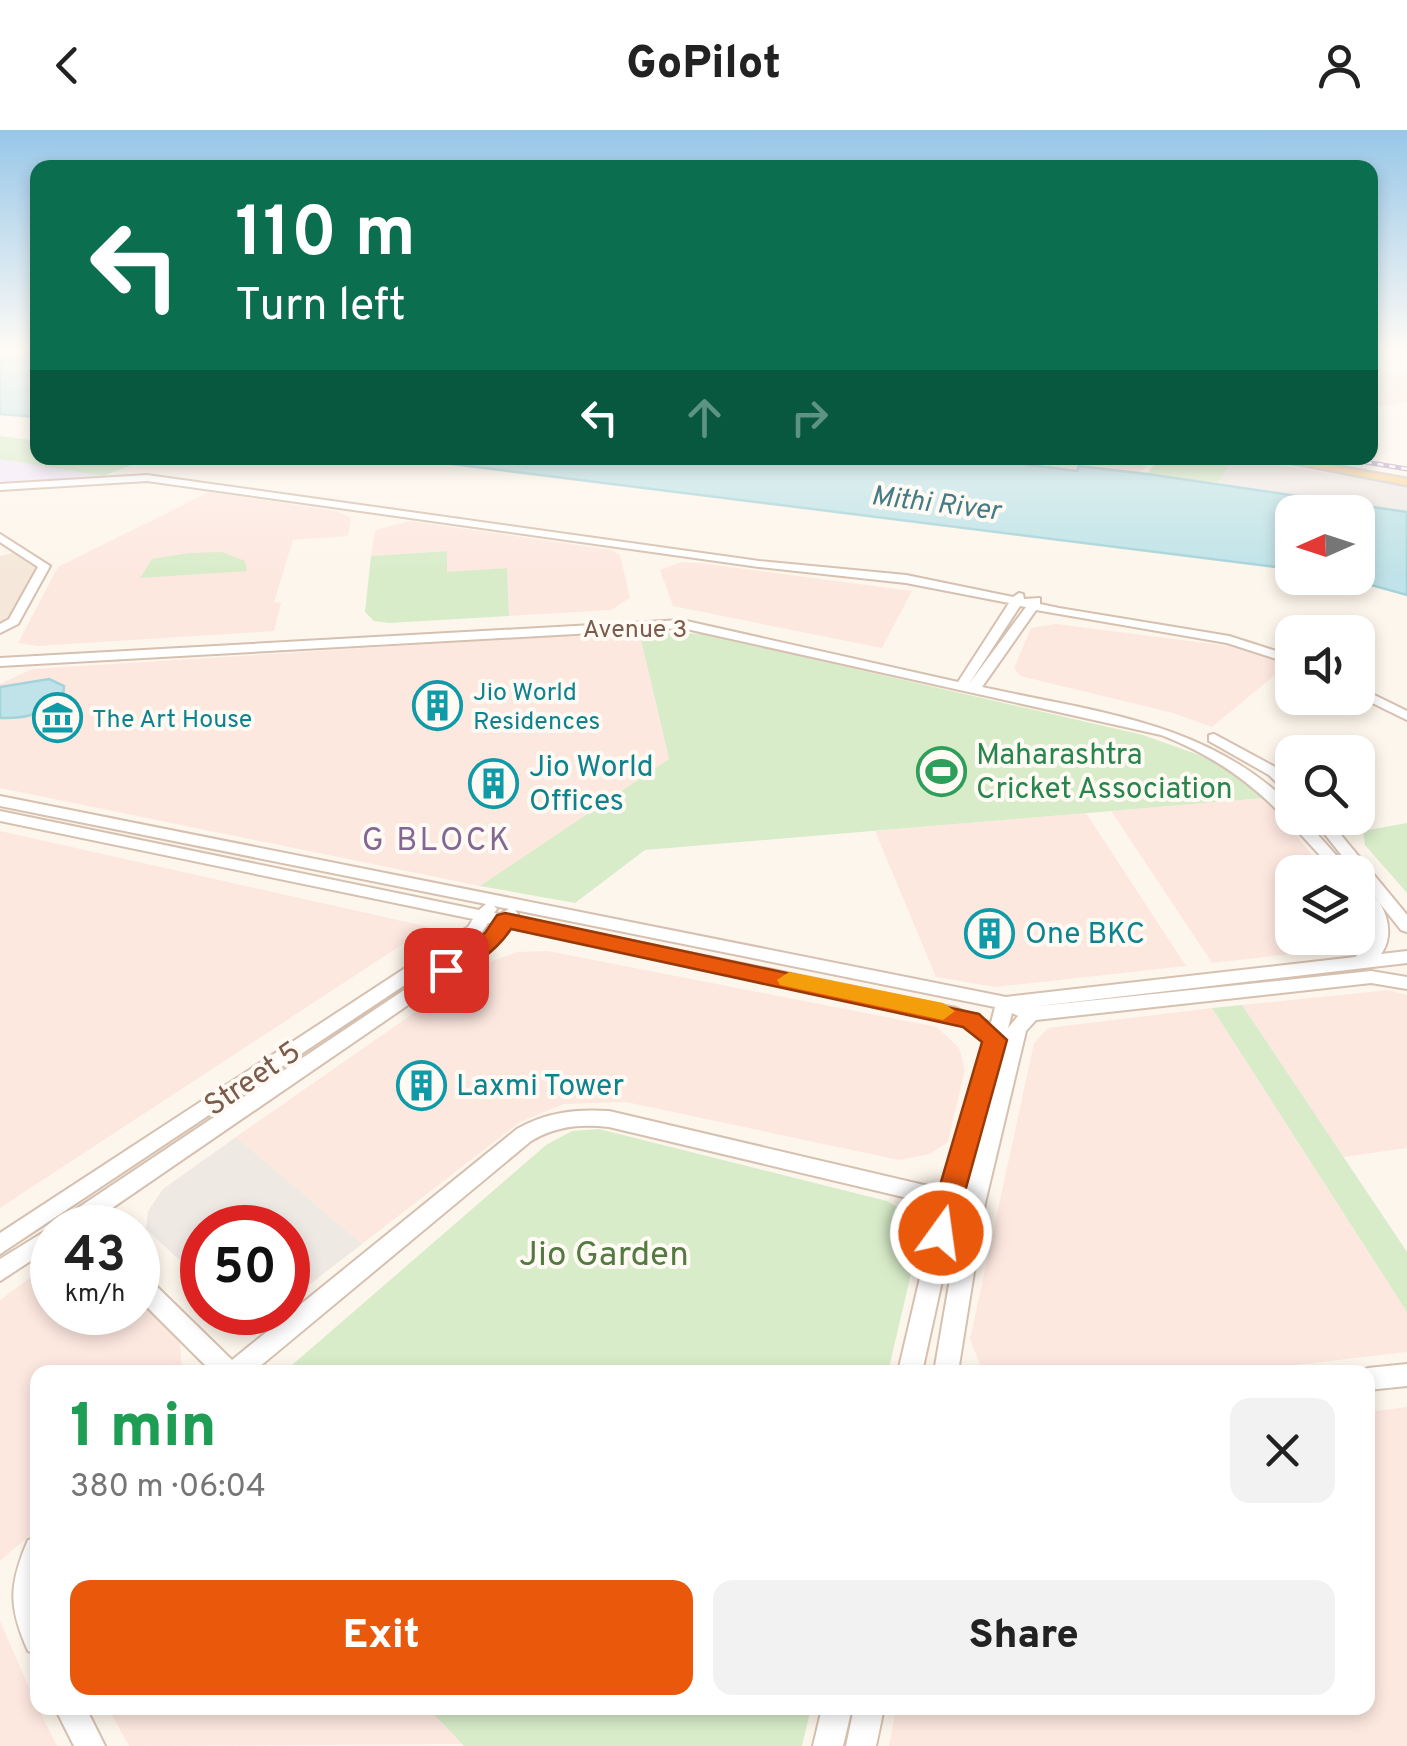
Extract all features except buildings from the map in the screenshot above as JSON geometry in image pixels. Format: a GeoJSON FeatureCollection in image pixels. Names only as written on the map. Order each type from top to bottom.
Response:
{"type":"FeatureCollection","features":[{"type":"Feature","properties":{"kind":"main road"},"geometry":{"type":"LineString","coordinates":[[1317,465],[1392,477]]}},
{"type":"Feature","properties":{"kind":"main road"},"geometry":{"type":"LineString","coordinates":[[1332,465],[1407,480]]}},
{"type":"Feature","properties":{"kind":"street"},"geometry":{"type":"LineString","coordinates":[[0,487],[147,478],[759,564],[906,579],[1229,640],[1275,652]]}},
{"type":"Feature","properties":{"kind":"street"},"geometry":{"type":"LineString","coordinates":[[0,536],[44,566],[14,621],[0,628]]}},
{"type":"Feature","properties":{"kind":"street"},"geometry":{"type":"LineString","coordinates":[[972,682],[1012,598]]}},
{"type":"Feature","properties":{"kind":"street"},"geometry":{"type":"LineString","coordinates":[[972,682],[1034,604]]}},
{"type":"Feature","properties":{"kind":"street","name":"Avenue 3"},"geometry":{"type":"LineString","coordinates":[[4,659],[26,653],[660,615],[710,620],[972,682]]}},
{"type":"Feature","properties":{"kind":"street","name":"Avenue 3"},"geometry":{"type":"LineString","coordinates":[[4,659],[664,624],[703,628],[972,682]]}},
{"type":"Feature","properties":{"kind":"street"},"geometry":{"type":"LineString","coordinates":[[972,682],[1210,736],[1275,773]]}},
{"type":"Feature","properties":{"kind":"street"},"geometry":{"type":"LineString","coordinates":[[1375,691],[1407,706]]}},
{"type":"Feature","properties":{"kind":"street"},"geometry":{"type":"LineString","coordinates":[[1375,700],[1407,716]]}},
{"type":"Feature","properties":{"kind":"street"},"geometry":{"type":"LineString","coordinates":[[1122,715],[1227,758],[1256,776],[1275,796]]}},
{"type":"Feature","properties":{"kind":"street"},"geometry":{"type":"LineString","coordinates":[[0,801],[956,1014],[984,1028],[995,1040]]}},
{"type":"Feature","properties":{"kind":"street"},"geometry":{"type":"LineString","coordinates":[[0,816],[489,908]]}},
{"type":"Feature","properties":{"kind":"street"},"geometry":{"type":"LineString","coordinates":[[1311,835],[1328,855]]}},
{"type":"Feature","properties":{"kind":"street"},"geometry":{"type":"LineString","coordinates":[[1334,835],[1401,913],[1407,926]]}},
{"type":"Feature","properties":{"kind":"street","name":"Street 5"},"geometry":{"type":"LineString","coordinates":[[91,1205],[474,931],[489,908]]}},
{"type":"Feature","properties":{"kind":"street"},"geometry":{"type":"LineString","coordinates":[[510,913],[1006,1003],[1030,1014],[1371,977],[1407,982]]}},
{"type":"Feature","properties":{"kind":"street","name":"Street 5"},"geometry":{"type":"LineString","coordinates":[[93,1205],[494,938],[510,913]]}},
{"type":"Feature","properties":{"kind":"street"},"geometry":{"type":"LineString","coordinates":[[1375,914],[1382,924],[1383,940],[1375,953]]}},
{"type":"Feature","properties":{"kind":"street"},"geometry":{"type":"LineString","coordinates":[[1358,961],[1371,955]]}},
{"type":"Feature","properties":{"kind":"street"},"geometry":{"type":"LineString","coordinates":[[1006,1003],[1407,956]]}},
{"type":"Feature","properties":{"kind":"street"},"geometry":{"type":"LineString","coordinates":[[912,1365],[948,1198],[1006,1003]]}},
{"type":"Feature","properties":{"kind":"street"},"geometry":{"type":"LineString","coordinates":[[947,1365],[974,1203],[1017,1029],[1030,1014]]}},
{"type":"Feature","properties":{"kind":"street"},"geometry":{"type":"LineString","coordinates":[[245,1365],[524,1135],[549,1121],[569,1117],[609,1119],[948,1198]]}},
{"type":"Feature","properties":{"kind":"street","name":"Street 5"},"geometry":{"type":"LineString","coordinates":[[0,1245],[30,1234]]}},
{"type":"Feature","properties":{"kind":"street"},"geometry":{"type":"LineString","coordinates":[[0,1272],[30,1251]]}},
{"type":"Feature","properties":{"kind":"street"},"geometry":{"type":"LineString","coordinates":[[160,1305],[221,1365]]}},
{"type":"Feature","properties":{"kind":"street"},"geometry":{"type":"LineString","coordinates":[[1375,1379],[1407,1374]]}},
{"type":"Feature","properties":{"kind":"street"},"geometry":{"type":"LineString","coordinates":[[30,1567],[24,1579],[24,1616],[30,1627]]}},
{"type":"Feature","properties":{"kind":"street"},"geometry":{"type":"LineString","coordinates":[[74,1715],[90,1746]]}},
{"type":"Feature","properties":{"kind":"street"},"geometry":{"type":"LineString","coordinates":[[828,1746],[835,1715]]}},
{"type":"Feature","properties":{"kind":"street"},"geometry":{"type":"LineString","coordinates":[[861,1746],[868,1715]]}},
{"type":"Feature","properties":{"kind":"shaded area"},"geometry":{"type":"Polygon","coordinates":[[[0,436],[30,440],[30,465],[130,465],[103,476],[0,483],[0,436]]]}},
{"type":"Feature","properties":{"kind":"shaded area"},"geometry":{"type":"Polygon","coordinates":[[[1030,465],[1146,465],[1141,473],[1079,466],[1078,471],[1030,465]]]}},
{"type":"Feature","properties":{"kind":"shaded area"},"geometry":{"type":"Polygon","coordinates":[[[1229,465],[1277,465],[1407,486],[1407,512],[1375,507],[1375,495],[1296,495],[1217,483],[1229,465]]]}},
{"type":"Feature","properties":{"kind":"shaded area"},"geometry":{"type":"Polygon","coordinates":[[[209,492],[336,511],[351,518],[348,536],[293,540],[274,602],[281,603],[274,631],[38,646],[18,643],[58,567],[209,492]]]}},
{"type":"Feature","properties":{"kind":"shaded area"},"geometry":{"type":"Polygon","coordinates":[[[410,521],[612,550],[620,555],[630,598],[611,610],[509,616],[507,568],[447,573],[446,551],[371,556],[375,530],[410,521]]]}},
{"type":"Feature","properties":{"kind":"shaded area"},"geometry":{"type":"Polygon","coordinates":[[[13,553],[36,569],[7,619],[0,622],[0,556],[13,553]]]}},
{"type":"Feature","properties":{"kind":"shaded area"},"geometry":{"type":"Polygon","coordinates":[[[682,562],[912,591],[882,648],[673,606],[660,570],[682,562]]]}},
{"type":"Feature","properties":{"kind":"shaded area"},"geometry":{"type":"Polygon","coordinates":[[[1056,624],[1229,646],[1275,661],[1275,675],[1212,727],[1173,713],[1020,676],[1014,668],[1031,628],[1056,624]]]}},
{"type":"Feature","properties":{"kind":"shaded area"},"geometry":{"type":"Polygon","coordinates":[[[639,631],[669,759],[480,886],[0,788],[0,684],[32,669],[639,631]]]}},
{"type":"Feature","properties":{"kind":"shaded area"},"geometry":{"type":"Polygon","coordinates":[[[1265,798],[1275,810],[1275,835],[1296,835],[1312,855],[1275,855],[1275,955],[1282,955],[1212,963],[1111,811],[1265,798]]]}},
{"type":"Feature","properties":{"kind":"shaded area","name":"One BKC"},"geometry":{"type":"Polygon","coordinates":[[[1086,813],[1186,966],[995,987],[936,977],[875,831],[1086,813]]]}},
{"type":"Feature","properties":{"kind":"shaded area"},"geometry":{"type":"Polygon","coordinates":[[[0,831],[429,927],[0,1208],[0,831]]]}},
{"type":"Feature","properties":{"kind":"shaded area"},"geometry":{"type":"Polygon","coordinates":[[[548,951],[937,1027],[959,1048],[965,1069],[948,1142],[930,1154],[899,1160],[626,1102],[564,1104],[520,1122],[362,1244],[236,1137],[484,964],[518,952],[548,951]]]}},
{"type":"Feature","properties":{"kind":"shaded area"},"geometry":{"type":"Polygon","coordinates":[[[1389,990],[1407,995],[1407,1148],[1343,1157],[1242,1005],[1389,990]]]}},
{"type":"Feature","properties":{"kind":"shaded area"},"geometry":{"type":"Polygon","coordinates":[[[1212,1008],[1407,1312],[1407,1352],[1295,1365],[980,1365],[970,1339],[1034,1043],[1048,1028],[1212,1008]]]}},
{"type":"Feature","properties":{"kind":"shaded area"},"geometry":{"type":"Polygon","coordinates":[[[236,1137],[362,1244],[310,1284],[310,1205],[180,1205],[180,1261],[160,1242],[160,1205],[152,1205],[163,1189],[236,1137]]]}},
{"type":"Feature","properties":{"kind":"shaded area"},"geometry":{"type":"Polygon","coordinates":[[[30,1278],[30,1335],[160,1335],[160,1314],[179,1333],[181,1365],[30,1365],[30,1535],[0,1561],[0,1300],[30,1278]]]}},
{"type":"Feature","properties":{"kind":"shaded area"},"geometry":{"type":"Polygon","coordinates":[[[1407,1407],[1407,1746],[889,1746],[895,1715],[1375,1715],[1375,1411],[1407,1407]]]}},
{"type":"Feature","properties":{"kind":"shaded area"},"geometry":{"type":"Polygon","coordinates":[[[0,1621],[30,1690],[30,1715],[42,1715],[57,1746],[0,1746],[0,1621]]]}},
{"type":"Feature","properties":{"kind":"shaded area"},"geometry":{"type":"Polygon","coordinates":[[[112,1715],[435,1715],[462,1744],[129,1746],[112,1715]]]}},
{"type":"Feature","properties":{"kind":"green space"},"geometry":{"type":"Polygon","coordinates":[[[0,436],[30,440],[30,464],[0,459],[0,436]]]}},
{"type":"Feature","properties":{"kind":"green space"},"geometry":{"type":"Polygon","coordinates":[[[36,465],[130,465],[103,476],[36,465]]]}},
{"type":"Feature","properties":{"kind":"green space"},"geometry":{"type":"Polygon","coordinates":[[[1154,465],[1229,465],[1217,483],[1147,474],[1154,465]]]}},
{"type":"Feature","properties":{"kind":"green space"},"geometry":{"type":"Polygon","coordinates":[[[447,551],[447,572],[507,568],[509,616],[389,623],[374,621],[365,612],[371,556],[447,551]]]}},
{"type":"Feature","properties":{"kind":"green space"},"geometry":{"type":"Polygon","coordinates":[[[222,552],[245,561],[247,571],[140,578],[152,559],[222,552]]]}},
{"type":"Feature","properties":{"kind":"green space","name":"Maharashtra Cricket Association"},"geometry":{"type":"Polygon","coordinates":[[[639,631],[703,634],[1143,735],[1216,761],[1265,798],[645,850],[575,903],[480,886],[669,759],[639,631]]]}},
{"type":"Feature","properties":{"kind":"green space"},"geometry":{"type":"Polygon","coordinates":[[[1407,823],[1407,893],[1365,845],[1364,835],[1375,835],[1375,829],[1407,823]]]}},
{"type":"Feature","properties":{"kind":"green space"},"geometry":{"type":"Polygon","coordinates":[[[1242,1005],[1407,1252],[1407,1312],[1212,1008],[1242,1005]]]}},
{"type":"Feature","properties":{"kind":"green space","name":"Jio Garden"},"geometry":{"type":"Polygon","coordinates":[[[599,1129],[887,1201],[909,1214],[919,1240],[890,1365],[292,1365],[546,1145],[572,1131],[599,1129]]]}},
{"type":"Feature","properties":{"kind":"green space"},"geometry":{"type":"Polygon","coordinates":[[[435,1715],[809,1715],[802,1746],[464,1746],[435,1715]]]}},
{"type":"Feature","properties":{"kind":"water","name":"Mithi River"},"geometry":{"type":"Polygon","coordinates":[[[461,465],[1029,465],[1147,474],[1291,495],[1275,495],[1275,567],[461,465]]]}},
{"type":"Feature","properties":{"kind":"water"},"geometry":{"type":"Polygon","coordinates":[[[1375,507],[1407,512],[1407,595],[1375,586],[1375,507]]]}},
{"type":"Feature","properties":{"kind":"water"},"geometry":{"type":"Polygon","coordinates":[[[49,679],[64,686],[63,698],[33,714],[0,718],[0,687],[49,679]]]}},
{"type":"Feature","properties":{"kind":"railway"},"geometry":{"type":"LineString","coordinates":[[1378,464],[1407,469]]}},
{"type":"Feature","properties":{"kind":"slow traffic"},"geometry":{"type":"LineString","coordinates":[[789,980],[943,1011]]}},
{"type":"Feature","properties":{"kind":"place","name":"Jio World Residences"},"geometry":{"type":"Point","coordinates":[438,705]}},
{"type":"Feature","properties":{"kind":"place","name":"The Art House"},"geometry":{"type":"Point","coordinates":[57,718]}},
{"type":"Feature","properties":{"kind":"place","name":"Maharashtra Cricket Association"},"geometry":{"type":"Point","coordinates":[941,771]}},
{"type":"Feature","properties":{"kind":"place","name":"Jio World Offices"},"geometry":{"type":"Point","coordinates":[494,783]}},
{"type":"Feature","properties":{"kind":"place","name":"One BKC"},"geometry":{"type":"Point","coordinates":[990,933]}},
{"type":"Feature","properties":{"kind":"place","name":"Laxmi Tower"},"geometry":{"type":"Point","coordinates":[421,1085]}},
{"type":"Feature","properties":{"kind":"district","name":"G BLOCK"},"geometry":{"type":"Point","coordinates":[437,839]}},
{"type":"Feature","properties":{"kind":"route"},"geometry":{"type":"LineString","coordinates":[[446,970],[494,938],[505,920],[970,1020],[995,1040],[941,1233]]}}]}
